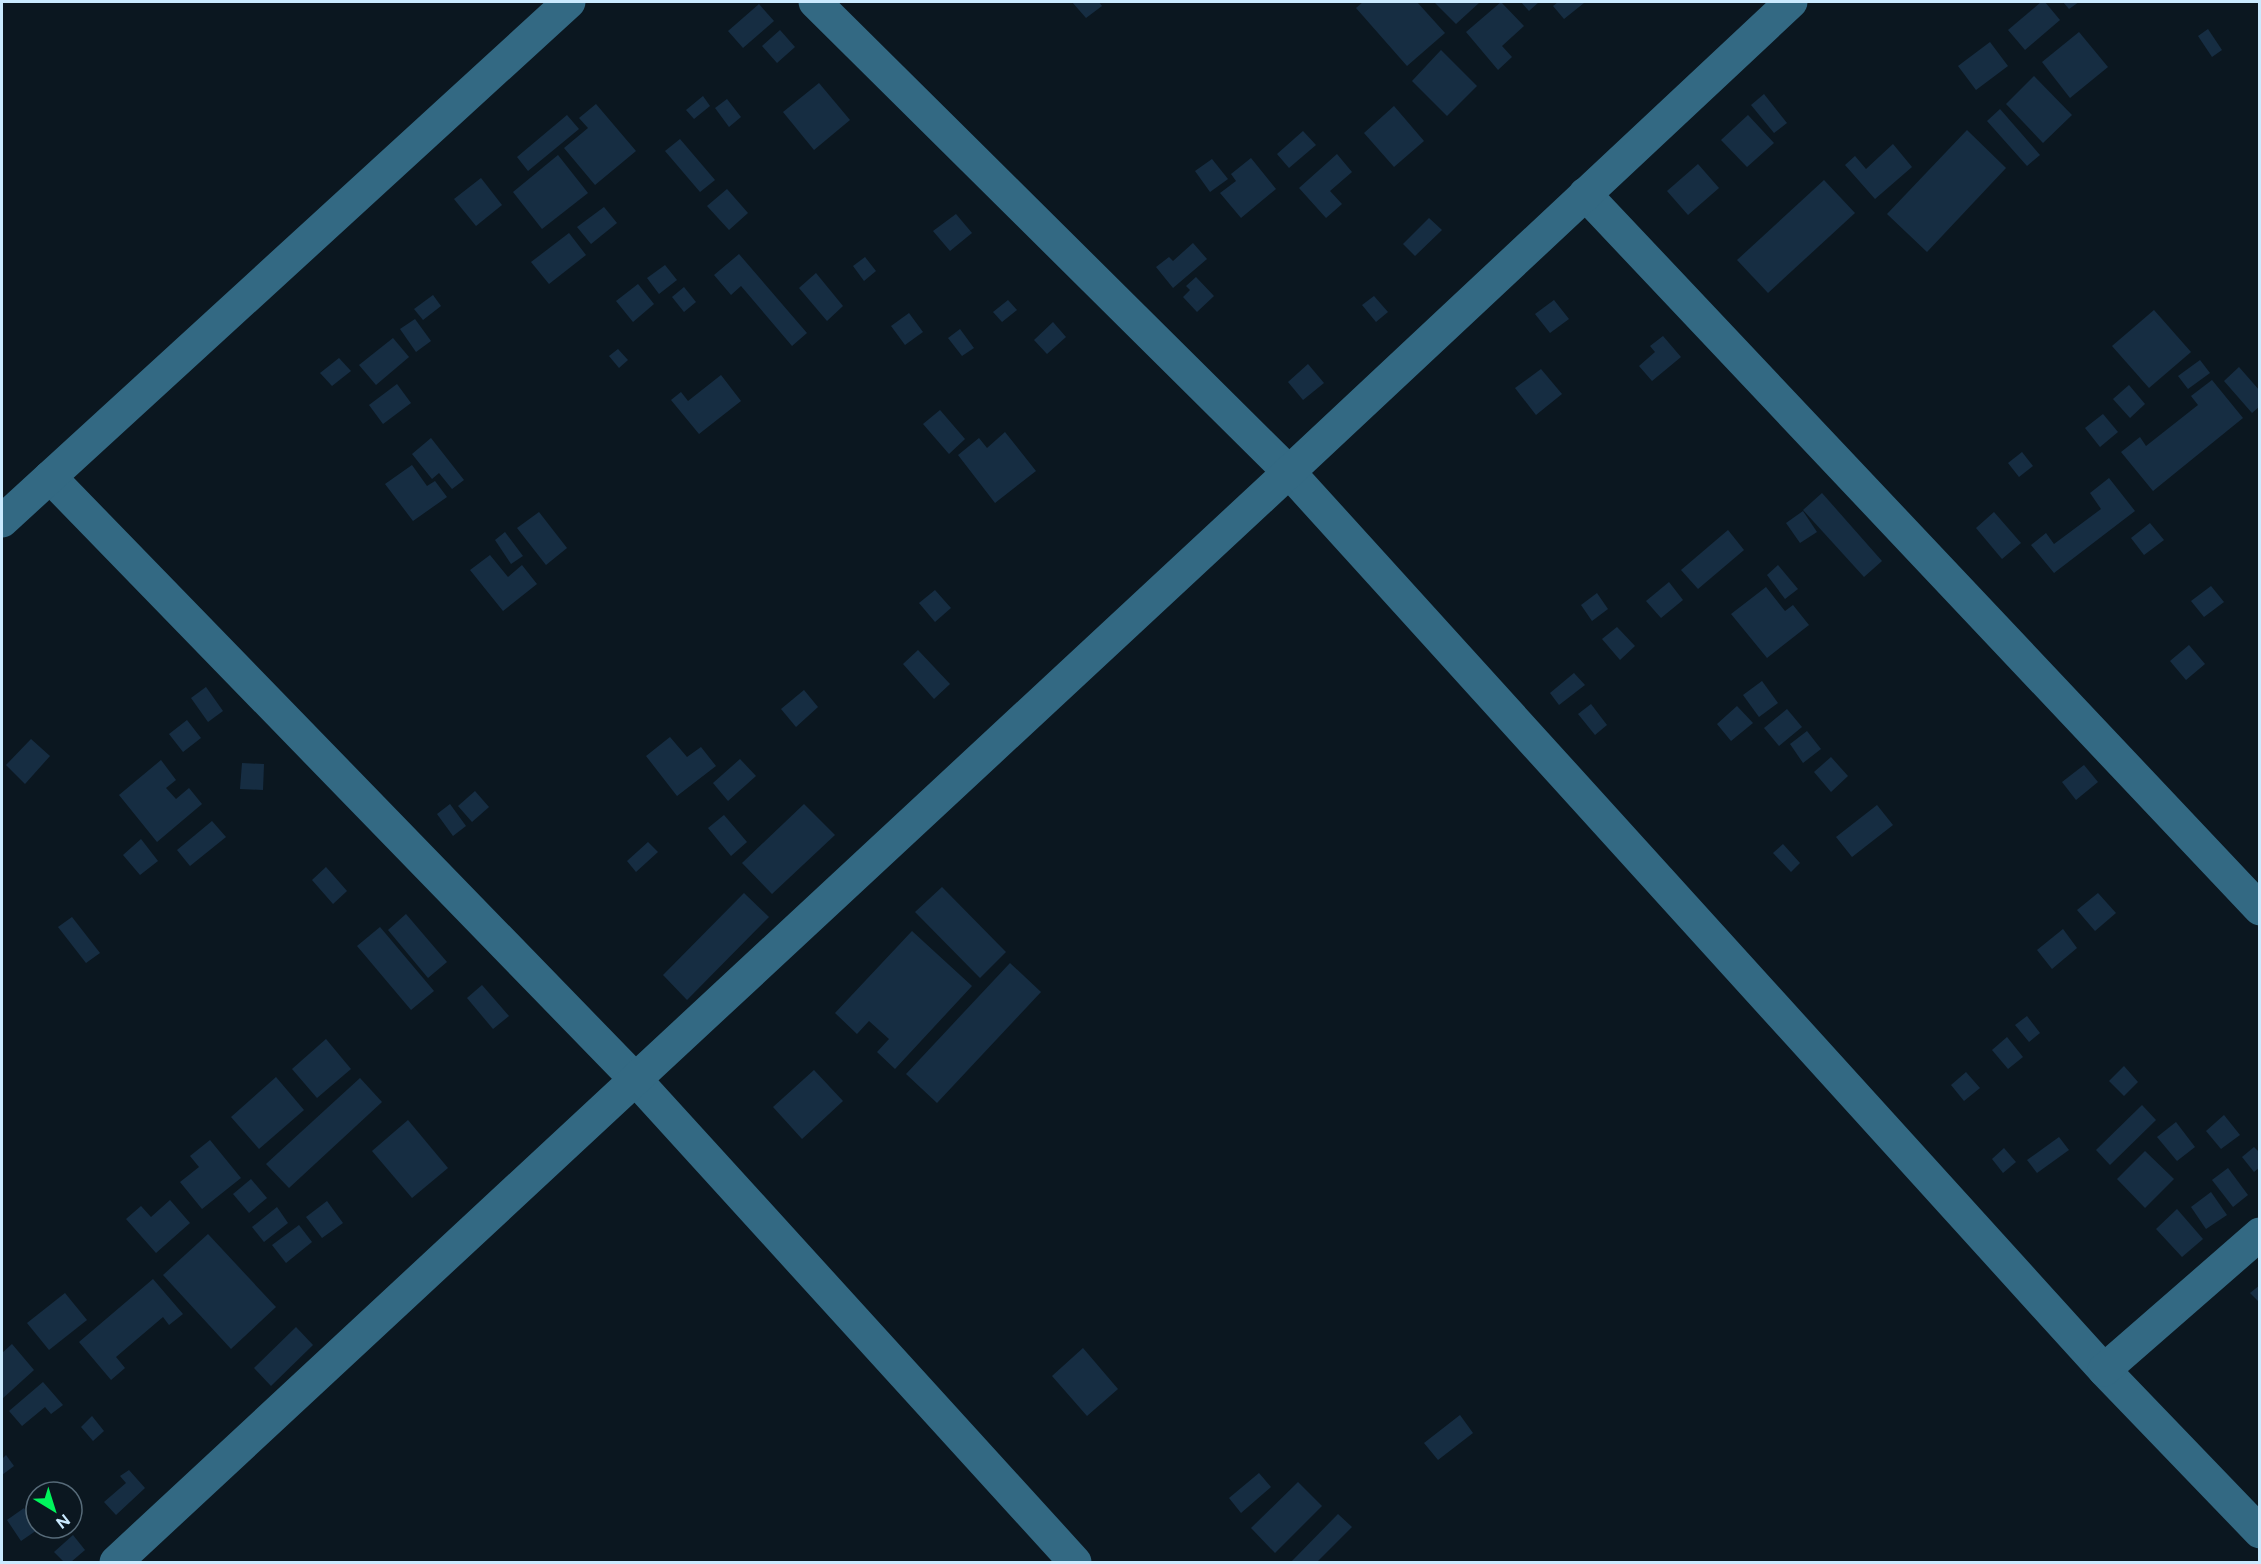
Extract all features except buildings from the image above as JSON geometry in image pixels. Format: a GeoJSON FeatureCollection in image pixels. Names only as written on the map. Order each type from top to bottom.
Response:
{"type":"FeatureCollection","features":[{"type":"Feature","properties":{"kind":"street"},"geometry":{"type":"LineString","coordinates":[[2,521],[569,2]]}},
{"type":"Feature","properties":{"kind":"street"},"geometry":{"type":"LineString","coordinates":[[815,2],[1289,472],[2104,1370],[2259,1532]]}},
{"type":"Feature","properties":{"kind":"street"},"geometry":{"type":"LineString","coordinates":[[116,1563],[1791,2]]}},
{"type":"Feature","properties":{"kind":"street"},"geometry":{"type":"LineString","coordinates":[[1585,194],[2259,909]]}},
{"type":"Feature","properties":{"kind":"street"},"geometry":{"type":"LineString","coordinates":[[50,477],[636,1080],[1075,1563]]}},
{"type":"Feature","properties":{"kind":"street"},"geometry":{"type":"LineString","coordinates":[[2104,1370],[2259,1234]]}}]}
